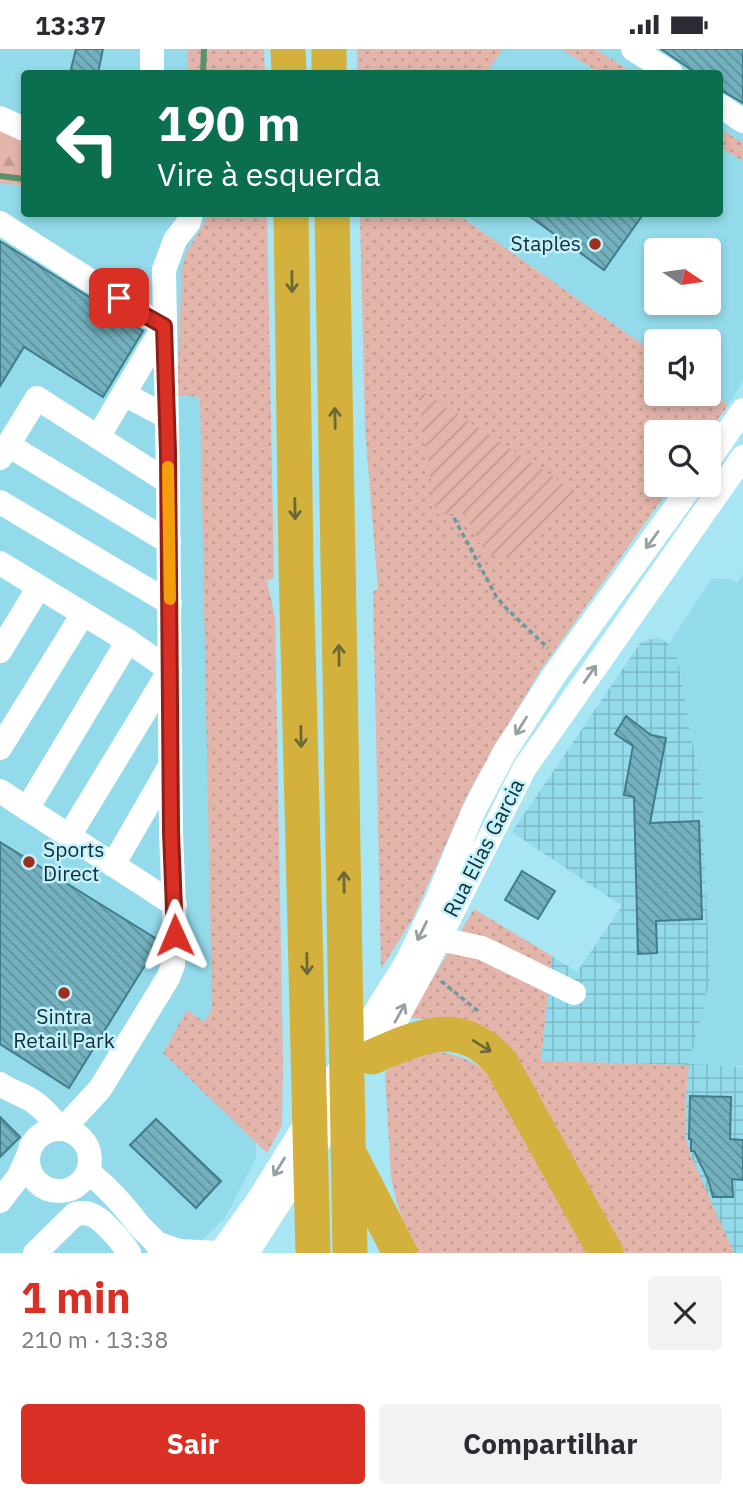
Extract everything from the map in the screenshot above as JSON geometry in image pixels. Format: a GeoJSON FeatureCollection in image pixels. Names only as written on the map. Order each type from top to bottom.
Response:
{"type":"FeatureCollection","features":[{"type":"Feature","properties":{"kind":"highway"},"geometry":{"type":"LineString","coordinates":[[288,49],[289,70]]}},
{"type":"Feature","properties":{"kind":"highway"},"geometry":{"type":"LineString","coordinates":[[329,49],[329,70]]}},
{"type":"Feature","properties":{"kind":"highway"},"geometry":{"type":"LineString","coordinates":[[291,217],[296,565],[313,1253]]}},
{"type":"Feature","properties":{"kind":"highway"},"geometry":{"type":"LineString","coordinates":[[332,217],[349,1253]]}},
{"type":"Feature","properties":{"kind":"highway"},"geometry":{"type":"LineString","coordinates":[[372,1057],[410,1040],[438,1034],[459,1035],[490,1050],[501,1063],[606,1253]]}},
{"type":"Feature","properties":{"kind":"highway"},"geometry":{"type":"LineString","coordinates":[[348,1147],[400,1253]]}},
{"type":"Feature","properties":{"kind":"street"},"geometry":{"type":"LineString","coordinates":[[152,49],[152,70]]}},
{"type":"Feature","properties":{"kind":"street"},"geometry":{"type":"LineString","coordinates":[[634,49],[666,70]]}},
{"type":"Feature","properties":{"kind":"street"},"geometry":{"type":"LineString","coordinates":[[723,108],[743,121]]}},
{"type":"Feature","properties":{"kind":"street"},"geometry":{"type":"LineString","coordinates":[[0,118],[21,128]]}},
{"type":"Feature","properties":{"kind":"street"},"geometry":{"type":"LineString","coordinates":[[71,1134],[73,1118],[100,1089],[168,978],[173,965],[175,905],[171,832],[164,270],[175,240],[190,217]]}},
{"type":"Feature","properties":{"kind":"street"},"geometry":{"type":"LineString","coordinates":[[0,223],[164,326]]}},
{"type":"Feature","properties":{"kind":"street"},"geometry":{"type":"LineString","coordinates":[[99,437],[164,326]]}},
{"type":"Feature","properties":{"kind":"street"},"geometry":{"type":"LineString","coordinates":[[124,394],[167,417]]}},
{"type":"Feature","properties":{"kind":"street"},"geometry":{"type":"LineString","coordinates":[[168,482],[37,398],[4,451],[169,542]]}},
{"type":"Feature","properties":{"kind":"street"},"geometry":{"type":"LineString","coordinates":[[721,442],[743,410]]}},
{"type":"Feature","properties":{"kind":"street","name":"Rua Elias Garcia"},"geometry":{"type":"LineString","coordinates":[[247,1253],[390,1031],[524,769],[740,461]]}},
{"type":"Feature","properties":{"kind":"street","name":"Rua Elias Garcia"},"geometry":{"type":"LineString","coordinates":[[219,1253],[257,1202],[408,960],[436,902],[473,812],[504,753],[549,683],[682,497]]}},
{"type":"Feature","properties":{"kind":"street"},"geometry":{"type":"LineString","coordinates":[[0,502],[170,603]]}},
{"type":"Feature","properties":{"kind":"street"},"geometry":{"type":"LineString","coordinates":[[0,563],[128,641],[170,670]]}},
{"type":"Feature","properties":{"kind":"street"},"geometry":{"type":"LineString","coordinates":[[0,651],[39,587]]}},
{"type":"Feature","properties":{"kind":"street"},"geometry":{"type":"LineString","coordinates":[[0,748],[83,614]]}},
{"type":"Feature","properties":{"kind":"street"},"geometry":{"type":"LineString","coordinates":[[27,809],[128,641]]}},
{"type":"Feature","properties":{"kind":"street"},"geometry":{"type":"LineString","coordinates":[[69,836],[170,670]]}},
{"type":"Feature","properties":{"kind":"street"},"geometry":{"type":"LineString","coordinates":[[113,865],[171,766]]}},
{"type":"Feature","properties":{"kind":"street"},"geometry":{"type":"LineString","coordinates":[[0,791],[175,905]]}},
{"type":"Feature","properties":{"kind":"street"},"geometry":{"type":"LineString","coordinates":[[439,939],[482,948],[574,993]]}},
{"type":"Feature","properties":{"kind":"street"},"geometry":{"type":"LineString","coordinates":[[2,1199],[26,1190],[67,1191],[82,1180],[90,1162],[89,1152],[43,1109],[32,1100],[5,1087]]}},
{"type":"Feature","properties":{"kind":"street"},"geometry":{"type":"LineString","coordinates":[[5,1087],[29,1118],[32,1132],[28,1164],[30,1173],[34,1180],[47,1190]]}},
{"type":"Feature","properties":{"kind":"street"},"geometry":{"type":"LineString","coordinates":[[2,1199],[19,1176],[35,1140],[42,1133],[51,1129],[71,1134]]}},
{"type":"Feature","properties":{"kind":"street"},"geometry":{"type":"LineString","coordinates":[[82,1180],[124,1205],[156,1250],[219,1253]]}},
{"type":"Feature","properties":{"kind":"street"},"geometry":{"type":"LineString","coordinates":[[35,1253],[75,1214],[88,1213],[97,1217],[129,1253]]}},
{"type":"Feature","properties":{"kind":"path"},"geometry":{"type":"LineString","coordinates":[[454,518],[496,596],[553,652]]}},
{"type":"Feature","properties":{"kind":"shaded area"},"geometry":{"type":"Polygon","coordinates":[[[0,49],[232,49],[232,70],[21,70],[21,217],[233,217],[256,1158],[225,1218],[188,1253],[0,1253],[0,49]]]}},
{"type":"Feature","properties":{"kind":"shaded area"},"geometry":{"type":"Polygon","coordinates":[[[392,49],[743,49],[743,381],[728,405],[721,400],[721,329],[644,329],[644,346],[461,217],[723,217],[723,70],[394,70],[392,49]]]}},
{"type":"Feature","properties":{"kind":"shaded area"},"geometry":{"type":"Polygon","coordinates":[[[743,574],[743,1066],[689,1065],[702,796],[677,656],[669,644],[712,578],[728,579],[737,583],[743,574]]]}},
{"type":"Feature","properties":{"kind":"shaded area"},"geometry":{"type":"Polygon","coordinates":[[[658,637],[669,644],[677,656],[702,796],[710,979],[689,1064],[743,1067],[743,1253],[730,1253],[690,1154],[685,1135],[689,1065],[541,1061],[552,956],[577,972],[622,906],[512,832],[641,642],[658,637]]]}},
{"type":"Feature","properties":{"kind":"green space"},"geometry":{"type":"Polygon","coordinates":[[[188,49],[264,49],[265,70],[187,70],[188,49]]]}},
{"type":"Feature","properties":{"kind":"green space"},"geometry":{"type":"Polygon","coordinates":[[[357,49],[503,49],[488,70],[357,70],[357,49]]]}},
{"type":"Feature","properties":{"kind":"green space"},"geometry":{"type":"Polygon","coordinates":[[[561,49],[595,49],[629,70],[595,70],[561,49]]]}},
{"type":"Feature","properties":{"kind":"green space"},"geometry":{"type":"Polygon","coordinates":[[[0,130],[21,138],[21,186],[0,183],[0,130]]]}},
{"type":"Feature","properties":{"kind":"green space"},"geometry":{"type":"Polygon","coordinates":[[[723,130],[743,143],[743,161],[723,149],[723,130]]]}},
{"type":"Feature","properties":{"kind":"green space"},"geometry":{"type":"Polygon","coordinates":[[[267,217],[274,578],[267,581],[275,618],[283,1063],[282,1125],[267,1153],[163,1053],[187,1010],[204,1022],[212,1009],[200,397],[177,395],[182,268],[186,253],[207,218],[267,217]]]}},
{"type":"Feature","properties":{"kind":"green space"},"geometry":{"type":"Polygon","coordinates":[[[360,217],[461,217],[644,346],[644,406],[721,406],[721,400],[728,405],[718,420],[644,420],[644,497],[663,497],[540,671],[471,788],[412,920],[381,969],[373,592],[378,589],[365,428],[360,217]]]}},
{"type":"Feature","properties":{"kind":"green space"},"geometry":{"type":"Polygon","coordinates":[[[417,388],[575,491],[512,556],[486,555],[465,514],[436,514],[417,388]]]}},
{"type":"Feature","properties":{"kind":"green space"},"geometry":{"type":"Polygon","coordinates":[[[474,909],[552,956],[541,1061],[689,1065],[685,1135],[690,1154],[734,1253],[622,1253],[522,1075],[428,1019],[409,1018],[474,909]]]}},
{"type":"Feature","properties":{"kind":"green space"},"geometry":{"type":"Polygon","coordinates":[[[441,1052],[470,1061],[496,1080],[588,1253],[415,1253],[398,1207],[391,1178],[385,1072],[412,1058],[441,1052]]]}},
{"type":"Feature","properties":{"kind":"building"},"geometry":{"type":"Polygon","coordinates":[[[76,49],[103,49],[99,70],[71,70],[76,49]]]}},
{"type":"Feature","properties":{"kind":"building"},"geometry":{"type":"Polygon","coordinates":[[[661,49],[743,49],[743,103],[723,91],[723,70],[692,70],[661,49]]]}},
{"type":"Feature","properties":{"kind":"building","name":"Staples"},"geometry":{"type":"Polygon","coordinates":[[[531,217],[641,217],[604,270],[531,217]]]}},
{"type":"Feature","properties":{"kind":"building"},"geometry":{"type":"Polygon","coordinates":[[[0,241],[143,331],[103,397],[24,347],[0,386],[0,241]]]}},
{"type":"Feature","properties":{"kind":"building"},"geometry":{"type":"Polygon","coordinates":[[[626,716],[651,735],[666,738],[650,823],[699,821],[702,919],[656,921],[657,953],[638,954],[634,797],[624,795],[633,746],[615,734],[626,716]]]}},
{"type":"Feature","properties":{"kind":"building","name":"Sintra Retail Park"},"geometry":{"type":"Polygon","coordinates":[[[0,842],[160,941],[69,1088],[0,1044],[0,842]]]}},
{"type":"Feature","properties":{"kind":"building"},"geometry":{"type":"Polygon","coordinates":[[[522,871],[555,891],[538,919],[505,900],[522,871]]]}},
{"type":"Feature","properties":{"kind":"building"},"geometry":{"type":"Polygon","coordinates":[[[690,1096],[731,1097],[730,1139],[743,1140],[743,1180],[732,1179],[733,1197],[713,1197],[708,1179],[694,1151],[691,1151],[690,1096]]]}},
{"type":"Feature","properties":{"kind":"building"},"geometry":{"type":"Polygon","coordinates":[[[0,1117],[20,1137],[0,1157],[0,1117]]]}},
{"type":"Feature","properties":{"kind":"building"},"geometry":{"type":"Polygon","coordinates":[[[156,1119],[221,1181],[196,1208],[130,1145],[156,1119]]]}},
{"type":"Feature","properties":{"kind":"waterway"},"geometry":{"type":"LineString","coordinates":[[203,70],[204,49]]}},
{"type":"Feature","properties":{"kind":"waterway"},"geometry":{"type":"LineString","coordinates":[[0,176],[21,179]]}},
{"type":"Feature","properties":{"kind":"slow traffic"},"geometry":{"type":"LineString","coordinates":[[168,467],[170,599]]}},
{"type":"Feature","properties":{"kind":"place","name":"Staples"},"geometry":{"type":"Point","coordinates":[595,244]}},
{"type":"Feature","properties":{"kind":"place","name":"Sports Direct"},"geometry":{"type":"Point","coordinates":[29,862]}},
{"type":"Feature","properties":{"kind":"place","name":"Sintra Retail Park"},"geometry":{"type":"Point","coordinates":[64,993]}},
{"type":"Feature","properties":{"kind":"route"},"geometry":{"type":"LineString","coordinates":[[119,298],[164,326],[168,452],[171,832],[175,935]]}}]}
